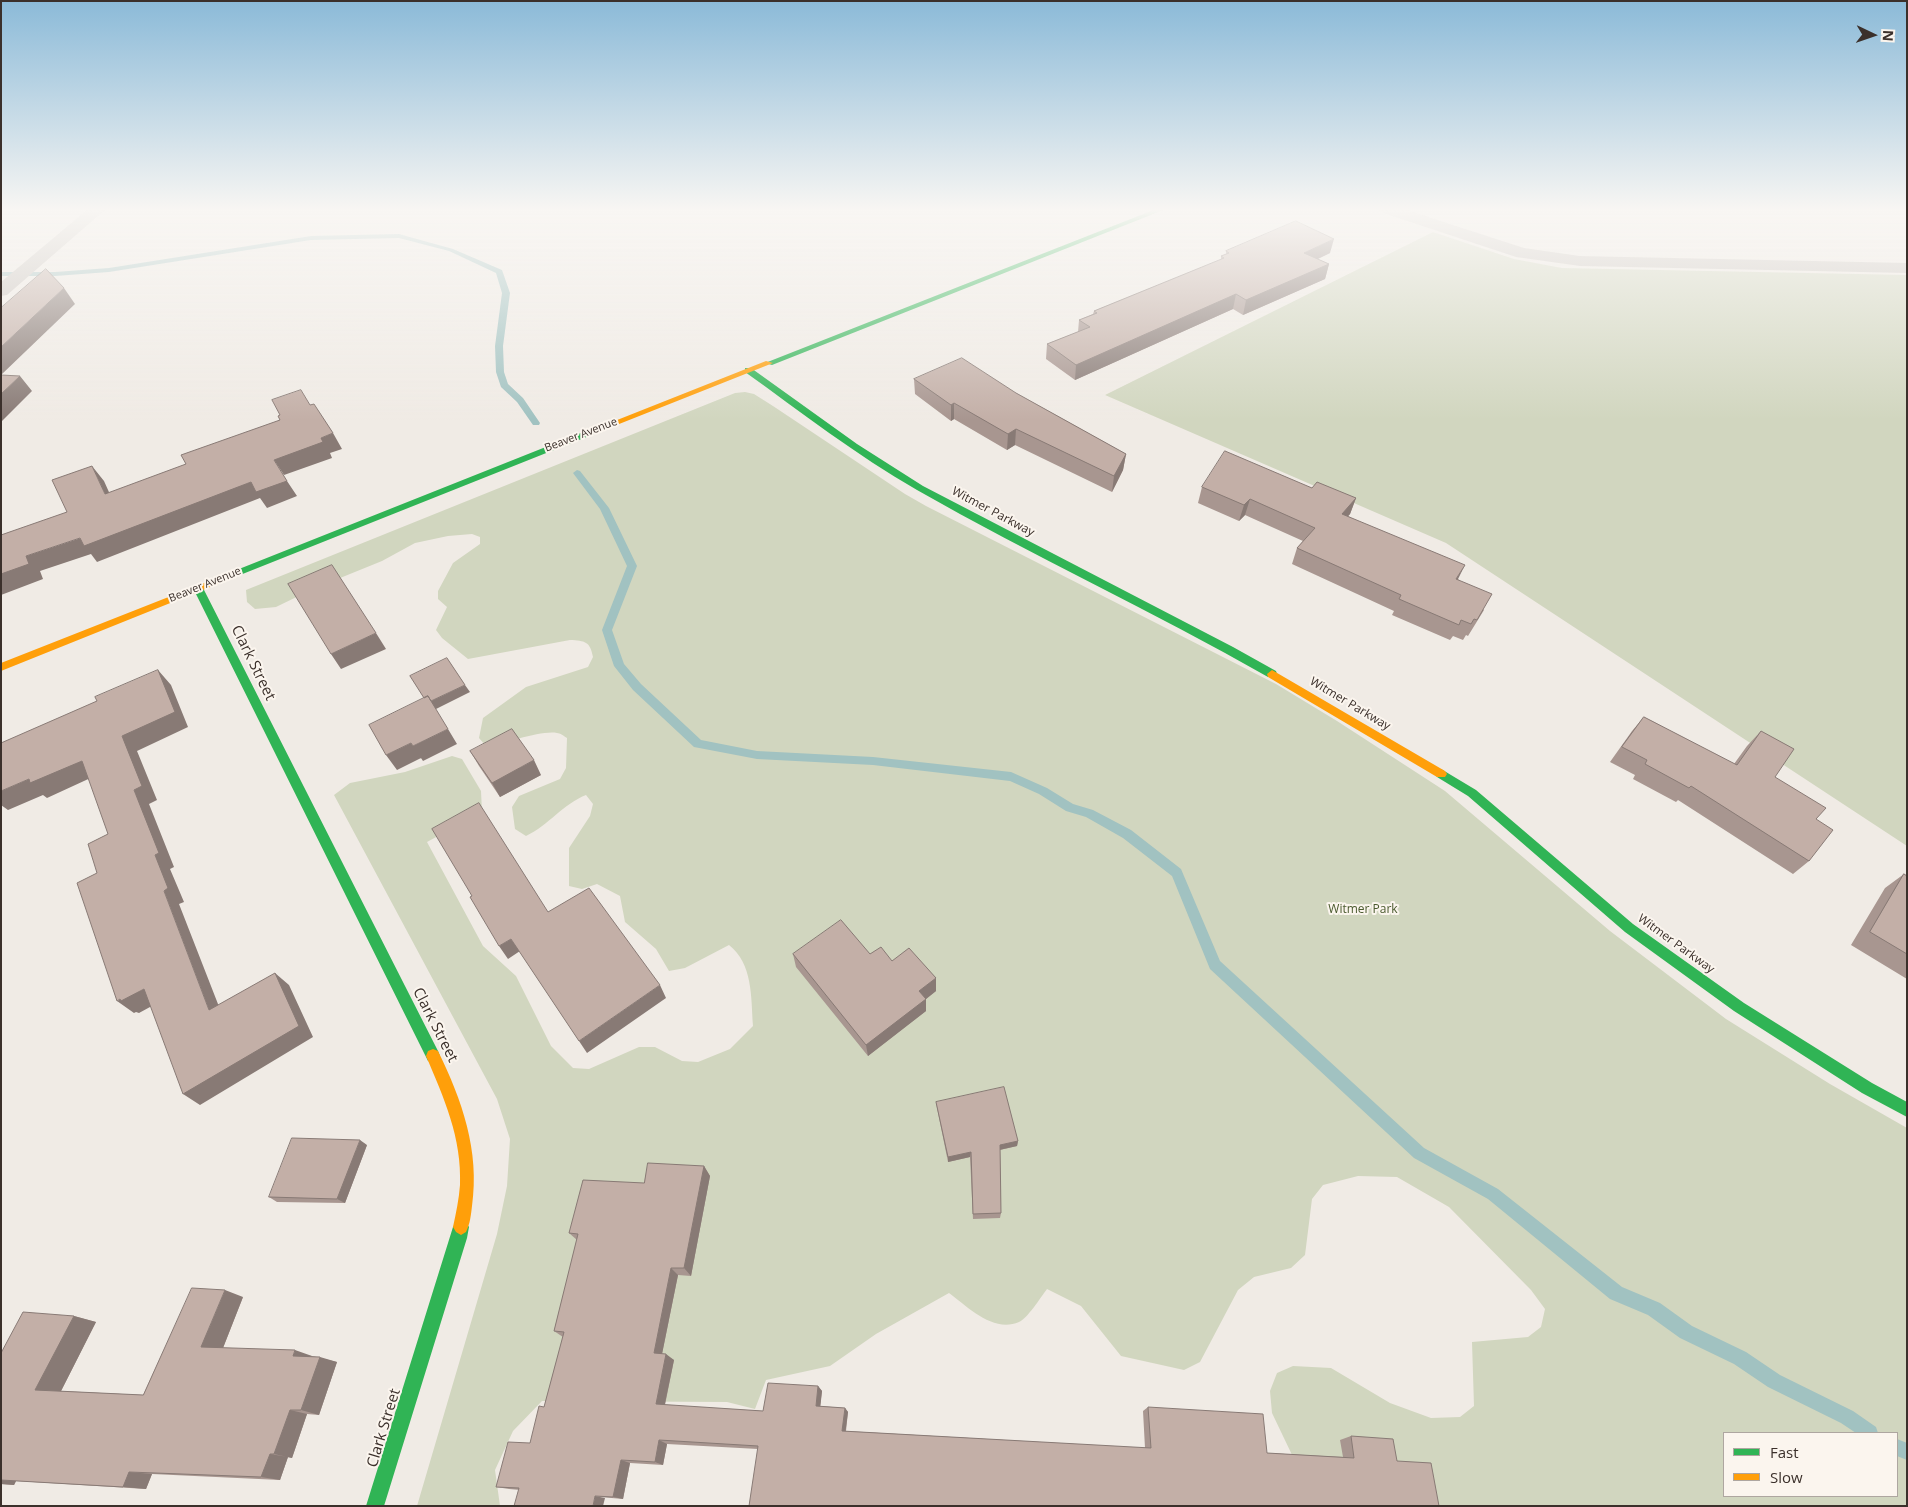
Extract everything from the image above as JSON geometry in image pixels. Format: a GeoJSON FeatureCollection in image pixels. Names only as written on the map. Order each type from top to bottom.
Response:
{"type":"FeatureCollection","features":[{"type":"Feature","properties":{"kind":"street"},"geometry":{"type":"LineString","coordinates":[[1,291],[15,279]]}},
{"type":"Feature","properties":{"kind":"street","name":"Beaver Avenue"},"geometry":{"type":"LineString","coordinates":[[1,667],[748,370],[983,279]]}},
{"type":"Feature","properties":{"kind":"street","name":"Witmer Parkway"},"geometry":{"type":"LineString","coordinates":[[748,370],[855,446],[918,487],[1020,542],[1223,645],[1472,793],[1637,933],[1739,1007],[1867,1088],[1907,1110]]}},
{"type":"Feature","properties":{"kind":"street","name":"Clark Street"},"geometry":{"type":"LineString","coordinates":[[198,588],[443,1075],[459,1115],[466,1154],[467,1186],[459,1238],[375,1506]]}},
{"type":"Feature","properties":{"kind":"green space"},"geometry":{"type":"Polygon","coordinates":[[[1338,279],[1907,279],[1907,846],[1446,543],[1105,395],[1338,279]]]}},
{"type":"Feature","properties":{"kind":"green space","name":"Witmer Park"},"geometry":{"type":"Polygon","coordinates":[[[745,392],[754,394],[926,506],[1276,684],[1337,721],[1445,791],[1610,931],[1726,1019],[1830,1084],[1907,1128],[1907,1506],[1304,1506],[1293,1457],[1272,1413],[1270,1391],[1277,1373],[1293,1366],[1331,1368],[1390,1403],[1431,1418],[1460,1417],[1474,1406],[1472,1342],[1528,1337],[1541,1327],[1545,1309],[1531,1290],[1449,1207],[1397,1177],[1358,1176],[1323,1185],[1312,1199],[1305,1255],[1291,1268],[1254,1277],[1238,1290],[1200,1362],[1184,1370],[1121,1356],[1081,1306],[1047,1289],[1026,1317],[1019,1322],[1009,1324],[1000,1324],[981,1317],[949,1293],[876,1334],[830,1366],[766,1380],[755,1409],[727,1402],[542,1401],[513,1431],[495,1470],[500,1506],[417,1506],[497,1234],[507,1186],[510,1139],[497,1099],[334,795],[350,783],[405,772],[452,756],[462,759],[481,791],[482,812],[427,842],[483,946],[516,976],[551,1046],[573,1068],[589,1069],[639,1047],[655,1047],[682,1061],[698,1062],[730,1049],[753,1026],[751,993],[747,971],[737,953],[729,945],[685,968],[669,971],[656,949],[625,922],[620,896],[597,884],[582,889],[569,886],[569,848],[590,816],[593,804],[586,795],[570,804],[526,836],[515,829],[512,807],[519,796],[560,779],[566,768],[567,738],[559,734],[542,733],[486,746],[479,738],[483,718],[526,687],[588,667],[593,657],[586,643],[570,640],[468,659],[442,638],[436,630],[447,607],[438,599],[438,591],[453,563],[480,544],[480,537],[472,534],[448,536],[415,543],[382,561],[313,589],[276,607],[255,609],[247,602],[246,590],[735,393],[745,392]]]}},
{"type":"Feature","properties":{"kind":"building"},"geometry":{"type":"Polygon","coordinates":[[[34,279],[56,279],[64,288],[1,347],[1,308],[34,279]]]}},
{"type":"Feature","properties":{"kind":"building"},"geometry":{"type":"Polygon","coordinates":[[[1172,279],[1294,279],[1246,300],[1236,294],[1076,365],[1047,344],[1090,327],[1079,320],[1097,313],[1094,311],[1172,279]]]}},
{"type":"Feature","properties":{"kind":"building"},"geometry":{"type":"Polygon","coordinates":[[[962,358],[1016,393],[1126,454],[1114,476],[1016,429],[1008,434],[954,403],[951,405],[914,379],[962,358]]]}},
{"type":"Feature","properties":{"kind":"building"},"geometry":{"type":"Polygon","coordinates":[[[1,375],[20,376],[1,394],[1,375]]]}},
{"type":"Feature","properties":{"kind":"building"},"geometry":{"type":"Polygon","coordinates":[[[301,390],[310,405],[314,404],[333,433],[321,438],[323,442],[274,460],[287,481],[256,492],[251,482],[84,546],[80,538],[26,556],[29,564],[1,574],[1,535],[67,512],[52,480],[92,466],[105,494],[186,464],[181,455],[280,420],[278,416],[280,415],[272,400],[301,390]]]}},
{"type":"Feature","properties":{"kind":"building"},"geometry":{"type":"Polygon","coordinates":[[[1225,451],[1312,488],[1317,482],[1356,498],[1342,514],[1465,565],[1456,579],[1492,594],[1477,620],[1474,619],[1471,624],[1461,620],[1459,625],[1399,599],[1401,595],[1297,548],[1315,528],[1250,499],[1244,505],[1202,487],[1225,451]]]}},
{"type":"Feature","properties":{"kind":"building"},"geometry":{"type":"Polygon","coordinates":[[[332,565],[376,633],[331,654],[288,584],[332,565]]]}},
{"type":"Feature","properties":{"kind":"building"},"geometry":{"type":"Polygon","coordinates":[[[447,658],[465,685],[431,701],[428,696],[424,698],[410,676],[447,658]]]}},
{"type":"Feature","properties":{"kind":"building"},"geometry":{"type":"Polygon","coordinates":[[[158,670],[175,712],[122,736],[142,786],[134,790],[159,853],[155,855],[168,888],[164,891],[209,1010],[275,973],[299,1026],[183,1094],[144,989],[121,1001],[120,999],[117,1001],[77,883],[97,873],[88,844],[108,834],[82,761],[30,783],[29,779],[1,791],[1,743],[97,701],[95,697],[158,670]]]}},
{"type":"Feature","properties":{"kind":"building"},"geometry":{"type":"Polygon","coordinates":[[[428,696],[448,729],[413,746],[411,743],[386,755],[369,725],[428,696]]]}},
{"type":"Feature","properties":{"kind":"building"},"geometry":{"type":"Polygon","coordinates":[[[1644,717],[1737,765],[1761,731],[1794,749],[1775,777],[1826,808],[1816,819],[1833,830],[1809,861],[1691,786],[1689,788],[1645,764],[1647,760],[1622,747],[1644,717]]]}},
{"type":"Feature","properties":{"kind":"building"},"geometry":{"type":"Polygon","coordinates":[[[512,729],[534,760],[492,783],[470,751],[512,729]]]}},
{"type":"Feature","properties":{"kind":"building"},"geometry":{"type":"Polygon","coordinates":[[[479,803],[548,912],[589,888],[660,985],[579,1041],[511,939],[499,946],[432,829],[479,803]]]}},
{"type":"Feature","properties":{"kind":"building"},"geometry":{"type":"Polygon","coordinates":[[[1904,874],[1907,876],[1907,954],[1870,932],[1904,874]]]}},
{"type":"Feature","properties":{"kind":"building"},"geometry":{"type":"Polygon","coordinates":[[[841,920],[870,954],[881,947],[892,961],[909,948],[936,978],[919,991],[926,999],[866,1045],[793,954],[841,920]]]}},
{"type":"Feature","properties":{"kind":"building"},"geometry":{"type":"Polygon","coordinates":[[[1004,1087],[1018,1141],[1000,1145],[1001,1213],[973,1214],[971,1152],[948,1157],[936,1102],[1004,1087]]]}},
{"type":"Feature","properties":{"kind":"building"},"geometry":{"type":"Polygon","coordinates":[[[292,1138],[360,1140],[337,1199],[269,1197],[292,1138]]]}},
{"type":"Feature","properties":{"kind":"building"},"geometry":{"type":"Polygon","coordinates":[[[648,1163],[704,1166],[684,1268],[671,1268],[654,1353],[666,1354],[656,1404],[763,1411],[768,1383],[818,1386],[816,1406],[845,1408],[842,1431],[1151,1448],[1148,1407],[1263,1414],[1267,1453],[1354,1458],[1351,1436],[1393,1439],[1397,1461],[1431,1463],[1439,1506],[749,1506],[758,1446],[659,1440],[655,1462],[621,1460],[613,1497],[595,1496],[593,1506],[514,1506],[519,1488],[496,1487],[508,1442],[530,1443],[539,1406],[544,1407],[564,1332],[554,1331],[578,1234],[569,1233],[583,1180],[644,1183],[648,1163]]]}},
{"type":"Feature","properties":{"kind":"building"},"geometry":{"type":"Polygon","coordinates":[[[192,1288],[225,1290],[201,1347],[295,1350],[293,1356],[320,1357],[301,1410],[290,1410],[274,1454],[270,1454],[261,1477],[129,1472],[123,1487],[1,1480],[1,1353],[23,1312],[74,1316],[35,1390],[143,1395],[192,1288]]]}},
{"type":"Feature","properties":{"kind":"waterway"},"geometry":{"type":"LineString","coordinates":[[501,279],[506,293],[499,346],[500,372],[504,385],[520,400],[536,423]]}},
{"type":"Feature","properties":{"kind":"waterway"},"geometry":{"type":"LineString","coordinates":[[577,473],[604,508],[632,566],[607,630],[619,666],[637,687],[698,744],[757,755],[873,761],[1011,777],[1043,791],[1070,808],[1089,813],[1127,834],[1177,873],[1215,965],[1419,1153],[1493,1194],[1616,1293],[1654,1309],[1686,1332],[1740,1358],[1774,1381],[1847,1417],[1869,1432]]}},
{"type":"Feature","properties":{"kind":"waterway"},"geometry":{"type":"LineString","coordinates":[[1898,1448],[1907,1452]]}},
{"type":"Feature","properties":{"kind":"traffic: fast"},"geometry":{"type":"LineString","coordinates":[[769,363],[983,279]]}},
{"type":"Feature","properties":{"kind":"traffic: fast"},"geometry":{"type":"LineString","coordinates":[[748,370],[854,446],[920,488],[1229,649],[1272,674]]}},
{"type":"Feature","properties":{"kind":"traffic: fast"},"geometry":{"type":"LineString","coordinates":[[232,575],[606,426]]}},
{"type":"Feature","properties":{"kind":"traffic: fast"},"geometry":{"type":"LineString","coordinates":[[198,588],[433,1056]]}},
{"type":"Feature","properties":{"kind":"traffic: fast"},"geometry":{"type":"LineString","coordinates":[[1441,774],[1472,793],[1629,928],[1739,1007],[1867,1088],[1907,1110]]}},
{"type":"Feature","properties":{"kind":"traffic: fast"},"geometry":{"type":"LineString","coordinates":[[375,1506],[461,1227]]}},
{"type":"Feature","properties":{"kind":"traffic: slow"},"geometry":{"type":"LineString","coordinates":[[606,426],[769,363]]}},
{"type":"Feature","properties":{"kind":"traffic: slow"},"geometry":{"type":"LineString","coordinates":[[1,667],[232,575]]}},
{"type":"Feature","properties":{"kind":"traffic: slow"},"geometry":{"type":"LineString","coordinates":[[1272,674],[1441,774]]}},
{"type":"Feature","properties":{"kind":"traffic: slow"},"geometry":{"type":"LineString","coordinates":[[433,1056],[454,1103],[463,1135],[467,1185],[461,1227]]}}]}
